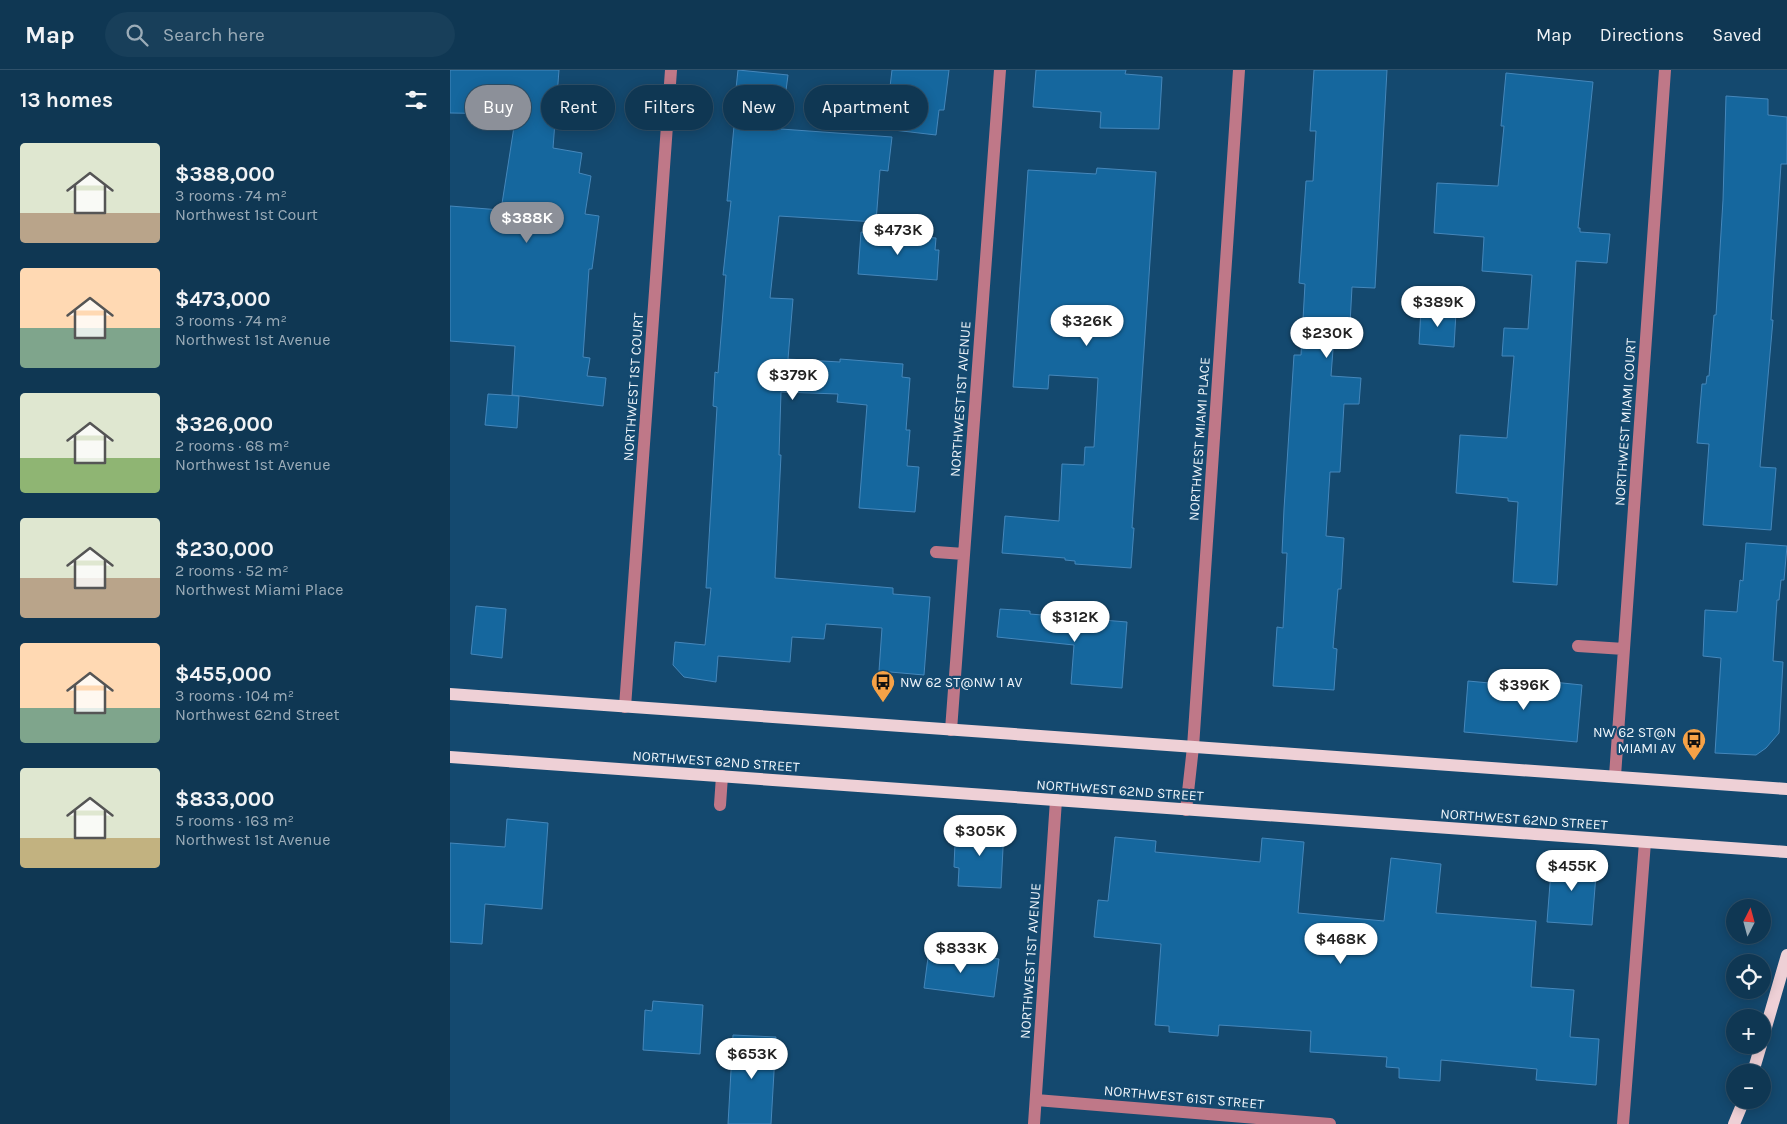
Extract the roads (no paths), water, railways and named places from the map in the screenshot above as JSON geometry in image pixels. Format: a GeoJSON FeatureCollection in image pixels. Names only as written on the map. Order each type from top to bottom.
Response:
{"type":"FeatureCollection","features":[{"type":"Feature","properties":{"kind":"main road"},"geometry":{"type":"LineString","coordinates":[[450,694],[1787,789]]}},
{"type":"Feature","properties":{"kind":"main road","name":"NORTHWEST 62ND STREET"},"geometry":{"type":"LineString","coordinates":[[450,757],[1787,852]]}},
{"type":"Feature","properties":{"kind":"main road"},"geometry":{"type":"LineString","coordinates":[[1771,1010],[1787,955]]}},
{"type":"Feature","properties":{"kind":"main road"},"geometry":{"type":"LineString","coordinates":[[1734,1124],[1740,1109]]}},
{"type":"Feature","properties":{"kind":"street","name":"NORTHWEST 1ST COURT"},"geometry":{"type":"LineString","coordinates":[[625,707],[672,70]]}},
{"type":"Feature","properties":{"kind":"street","name":"NORTHWEST 1ST AVENUE"},"geometry":{"type":"LineString","coordinates":[[951,730],[1000,70]]}},
{"type":"Feature","properties":{"kind":"street","name":"NORTHWEST MIAMI PLACE"},"geometry":{"type":"LineString","coordinates":[[1186,810],[1193,747],[1240,70]]}},
{"type":"Feature","properties":{"kind":"street","name":"NORTHWEST MIAMI COURT"},"geometry":{"type":"LineString","coordinates":[[1615,776],[1665,70]]}},
{"type":"Feature","properties":{"kind":"street"},"geometry":{"type":"LineString","coordinates":[[936,552],[964,554]]}},
{"type":"Feature","properties":{"kind":"street"},"geometry":{"type":"LineString","coordinates":[[1578,646],[1624,649]]}},
{"type":"Feature","properties":{"kind":"street"},"geometry":{"type":"LineString","coordinates":[[720,805],[722,776]]}},
{"type":"Feature","properties":{"kind":"street","name":"NORTHWEST 1ST AVENUE"},"geometry":{"type":"LineString","coordinates":[[1034,1124],[1056,800]]}},
{"type":"Feature","properties":{"kind":"street"},"geometry":{"type":"LineString","coordinates":[[1623,1124],[1645,842]]}},
{"type":"Feature","properties":{"kind":"street","name":"NORTHWEST 61ST STREET"},"geometry":{"type":"LineString","coordinates":[[1036,1100],[1330,1124]]}},
{"type":"Feature","properties":{"kind":"place","name":"NW 62 ST@NW 1 AV"},"geometry":{"type":"Point","coordinates":[883,703]}},
{"type":"Feature","properties":{"kind":"place","name":"NW 62 ST@N MIAMI AV"},"geometry":{"type":"Point","coordinates":[1694,761]}}]}
